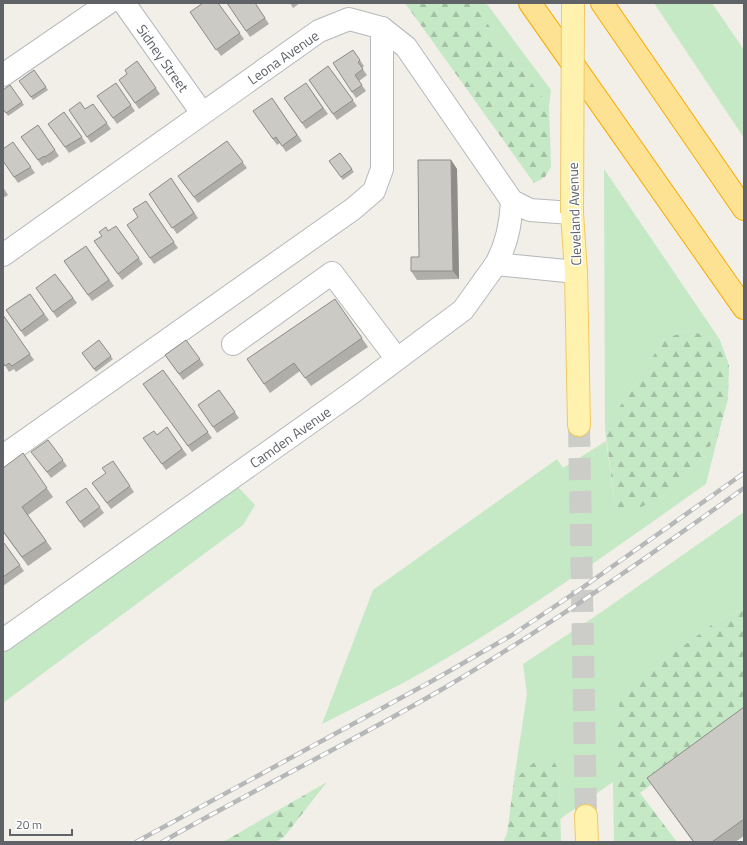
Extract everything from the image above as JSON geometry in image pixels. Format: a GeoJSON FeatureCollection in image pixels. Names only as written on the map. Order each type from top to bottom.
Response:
{"type":"FeatureCollection","features":[{"type":"Feature","properties":{"kind":"highway"},"geometry":{"type":"LineString","coordinates":[[530,3],[744,308]]}},
{"type":"Feature","properties":{"kind":"highway"},"geometry":{"type":"LineString","coordinates":[[602,3],[744,209]]}},
{"type":"Feature","properties":{"kind":"main road","name":"Cleveland Avenue"},"geometry":{"type":"LineString","coordinates":[[573,3],[572,213],[576,272],[579,425]]}},
{"type":"Feature","properties":{"kind":"main road"},"geometry":{"type":"LineString","coordinates":[[586,816],[587,842]]}},
{"type":"Feature","properties":{"kind":"street"},"geometry":{"type":"LineString","coordinates":[[3,75],[108,3]]}},
{"type":"Feature","properties":{"kind":"street","name":"Sidney Street"},"geometry":{"type":"LineString","coordinates":[[124,3],[202,113]]}},
{"type":"Feature","properties":{"kind":"street","name":"Leona Avenue"},"geometry":{"type":"LineString","coordinates":[[3,255],[319,31],[350,19],[382,28],[406,47],[512,201],[530,210],[572,213]]}},
{"type":"Feature","properties":{"kind":"street"},"geometry":{"type":"LineString","coordinates":[[3,456],[353,209],[374,191],[382,169],[382,28]]}},
{"type":"Feature","properties":{"kind":"street","name":"Camden Avenue"},"geometry":{"type":"LineString","coordinates":[[3,640],[397,359],[463,310],[496,264],[504,250],[511,225],[512,201]]}},
{"type":"Feature","properties":{"kind":"street"},"geometry":{"type":"LineString","coordinates":[[496,264],[576,272]]}},
{"type":"Feature","properties":{"kind":"street"},"geometry":{"type":"LineString","coordinates":[[233,344],[332,273],[397,359]]}},
{"type":"Feature","properties":{"kind":"green space"},"geometry":{"type":"Polygon","coordinates":[[[405,3],[472,3],[549,106],[551,167],[545,177],[534,183],[405,3]]]}},
{"type":"Feature","properties":{"kind":"green space"},"geometry":{"type":"Polygon","coordinates":[[[472,3],[486,3],[551,90],[549,106],[472,3]]]}},
{"type":"Feature","properties":{"kind":"green space"},"geometry":{"type":"Polygon","coordinates":[[[654,3],[712,3],[744,50],[744,138],[654,3]]]}},
{"type":"Feature","properties":{"kind":"green space"},"geometry":{"type":"Polygon","coordinates":[[[604,169],[720,340],[690,331],[665,338],[605,429],[604,169]]]}},
{"type":"Feature","properties":{"kind":"green space"},"geometry":{"type":"Polygon","coordinates":[[[690,331],[720,340],[729,365],[728,399],[718,436],[686,477],[659,499],[627,513],[615,505],[605,429],[665,338],[690,331]]]}},
{"type":"Feature","properties":{"kind":"green space"},"geometry":{"type":"Polygon","coordinates":[[[718,436],[706,484],[520,613],[403,683],[322,724],[373,590],[557,459],[563,468],[606,441],[615,505],[659,499],[686,477],[718,436]]]}},
{"type":"Feature","properties":{"kind":"green space"},"geometry":{"type":"Polygon","coordinates":[[[237,486],[255,505],[243,525],[3,703],[3,653],[237,486]]]}},
{"type":"Feature","properties":{"kind":"green space"},"geometry":{"type":"Polygon","coordinates":[[[744,512],[744,609],[717,621],[621,693],[613,782],[560,819],[559,770],[540,757],[514,780],[527,694],[523,664],[600,613],[744,512]]]}},
{"type":"Feature","properties":{"kind":"green space"},"geometry":{"type":"Polygon","coordinates":[[[744,609],[744,716],[640,793],[677,842],[614,842],[613,782],[620,693],[717,621],[744,609]]]}},
{"type":"Feature","properties":{"kind":"green space"},"geometry":{"type":"Polygon","coordinates":[[[540,757],[552,759],[559,770],[561,842],[503,842],[507,834],[514,780],[540,757]]]}},
{"type":"Feature","properties":{"kind":"green space"},"geometry":{"type":"Polygon","coordinates":[[[327,782],[284,837],[276,842],[223,842],[327,782]]]}},
{"type":"Feature","properties":{"kind":"building"},"geometry":{"type":"Polygon","coordinates":[[[203,3],[218,3],[240,33],[216,50],[190,12],[203,3]]]}},
{"type":"Feature","properties":{"kind":"building"},"geometry":{"type":"Polygon","coordinates":[[[227,3],[255,3],[265,18],[246,31],[227,3]]]}},
{"type":"Feature","properties":{"kind":"building"},"geometry":{"type":"Polygon","coordinates":[[[353,50],[360,60],[358,62],[363,69],[355,75],[362,85],[352,92],[333,63],[353,50]]]}},
{"type":"Feature","properties":{"kind":"building"},"geometry":{"type":"Polygon","coordinates":[[[137,61],[156,88],[135,103],[119,80],[127,74],[125,70],[137,61]]]}},
{"type":"Feature","properties":{"kind":"building"},"geometry":{"type":"Polygon","coordinates":[[[328,66],[353,100],[333,114],[309,80],[328,66]]]}},
{"type":"Feature","properties":{"kind":"building"},"geometry":{"type":"Polygon","coordinates":[[[34,70],[46,87],[31,97],[19,81],[34,70]]]}},
{"type":"Feature","properties":{"kind":"building"},"geometry":{"type":"Polygon","coordinates":[[[116,83],[131,105],[113,118],[97,96],[116,83]]]}},
{"type":"Feature","properties":{"kind":"building"},"geometry":{"type":"Polygon","coordinates":[[[306,83],[323,108],[302,123],[284,98],[306,83]]]}},
{"type":"Feature","properties":{"kind":"building"},"geometry":{"type":"Polygon","coordinates":[[[10,85],[22,102],[6,113],[3,109],[3,90],[10,85]]]}},
{"type":"Feature","properties":{"kind":"building"},"geometry":{"type":"Polygon","coordinates":[[[272,98],[297,135],[282,146],[276,137],[273,139],[253,111],[272,98]]]}},
{"type":"Feature","properties":{"kind":"building"},"geometry":{"type":"Polygon","coordinates":[[[80,102],[85,109],[93,104],[107,123],[87,137],[69,110],[80,102]]]}},
{"type":"Feature","properties":{"kind":"building"},"geometry":{"type":"Polygon","coordinates":[[[64,112],[82,137],[65,147],[48,124],[64,112]]]}},
{"type":"Feature","properties":{"kind":"building"},"geometry":{"type":"Polygon","coordinates":[[[38,125],[55,150],[38,160],[21,137],[38,125]]]}},
{"type":"Feature","properties":{"kind":"building"},"geometry":{"type":"Polygon","coordinates":[[[227,141],[243,162],[194,197],[178,176],[227,141]]]}},
{"type":"Feature","properties":{"kind":"building"},"geometry":{"type":"Polygon","coordinates":[[[13,142],[31,167],[14,177],[3,161],[3,149],[13,142]]]}},
{"type":"Feature","properties":{"kind":"building"},"geometry":{"type":"Polygon","coordinates":[[[340,153],[352,169],[341,177],[329,161],[340,153]]]}},
{"type":"Feature","properties":{"kind":"building"},"geometry":{"type":"Polygon","coordinates":[[[418,160],[451,160],[453,271],[411,271],[411,257],[419,257],[418,160]]]}},
{"type":"Feature","properties":{"kind":"building"},"geometry":{"type":"Polygon","coordinates":[[[171,178],[194,213],[172,228],[149,194],[171,178]]]}},
{"type":"Feature","properties":{"kind":"building"},"geometry":{"type":"Polygon","coordinates":[[[146,201],[174,242],[150,258],[127,225],[138,217],[133,209],[146,201]]]}},
{"type":"Feature","properties":{"kind":"building"},"geometry":{"type":"Polygon","coordinates":[[[116,226],[139,258],[118,274],[94,241],[102,236],[99,232],[106,227],[108,231],[116,226]]]}},
{"type":"Feature","properties":{"kind":"building"},"geometry":{"type":"Polygon","coordinates":[[[86,246],[109,280],[88,295],[64,261],[86,246]]]}},
{"type":"Feature","properties":{"kind":"building"},"geometry":{"type":"Polygon","coordinates":[[[55,274],[73,298],[53,312],[36,288],[55,274]]]}},
{"type":"Feature","properties":{"kind":"building"},"geometry":{"type":"Polygon","coordinates":[[[30,294],[44,314],[21,331],[6,310],[30,294]]]}},
{"type":"Feature","properties":{"kind":"building"},"geometry":{"type":"Polygon","coordinates":[[[335,299],[362,338],[305,378],[294,363],[264,384],[247,359],[335,299]]]}},
{"type":"Feature","properties":{"kind":"building"},"geometry":{"type":"Polygon","coordinates":[[[3,315],[30,354],[12,366],[9,363],[5,366],[3,362],[3,315]]]}},
{"type":"Feature","properties":{"kind":"building"},"geometry":{"type":"Polygon","coordinates":[[[99,340],[111,356],[94,369],[82,353],[99,340]]]}},
{"type":"Feature","properties":{"kind":"building"},"geometry":{"type":"Polygon","coordinates":[[[186,340],[200,359],[179,374],[165,355],[186,340]]]}},
{"type":"Feature","properties":{"kind":"building"},"geometry":{"type":"Polygon","coordinates":[[[163,370],[208,432],[188,446],[143,384],[163,370]]]}},
{"type":"Feature","properties":{"kind":"building"},"geometry":{"type":"Polygon","coordinates":[[[219,390],[235,412],[213,427],[198,405],[219,390]]]}},
{"type":"Feature","properties":{"kind":"building"},"geometry":{"type":"Polygon","coordinates":[[[167,427],[182,449],[162,464],[143,438],[154,431],[157,435],[167,427]]]}},
{"type":"Feature","properties":{"kind":"building"},"geometry":{"type":"Polygon","coordinates":[[[48,440],[63,460],[47,472],[31,452],[48,440]]]}},
{"type":"Feature","properties":{"kind":"building"},"geometry":{"type":"Polygon","coordinates":[[[23,453],[47,488],[22,507],[46,541],[22,557],[3,531],[3,468],[23,453]]]}},
{"type":"Feature","properties":{"kind":"building"},"geometry":{"type":"Polygon","coordinates":[[[113,461],[130,486],[107,503],[92,483],[106,473],[102,468],[113,461]]]}},
{"type":"Feature","properties":{"kind":"building"},"geometry":{"type":"Polygon","coordinates":[[[86,488],[100,507],[80,522],[66,502],[86,488]]]}},
{"type":"Feature","properties":{"kind":"building"},"geometry":{"type":"Polygon","coordinates":[[[4,543],[20,565],[3,577],[3,544],[4,543]]]}},
{"type":"Feature","properties":{"kind":"building"},"geometry":{"type":"Polygon","coordinates":[[[744,707],[744,819],[712,842],[694,842],[647,778],[744,707]]]}},
{"type":"Feature","properties":{"kind":"tunnel"},"geometry":{"type":"LineString","coordinates":[[579,425],[586,816]]}},
{"type":"Feature","properties":{"kind":"railway"},"geometry":{"type":"LineString","coordinates":[[136,842],[432,681],[512,635],[582,588],[744,473]]}},
{"type":"Feature","properties":{"kind":"railway"},"geometry":{"type":"LineString","coordinates":[[162,842],[379,725],[489,661],[599,589],[744,488]]}}]}
